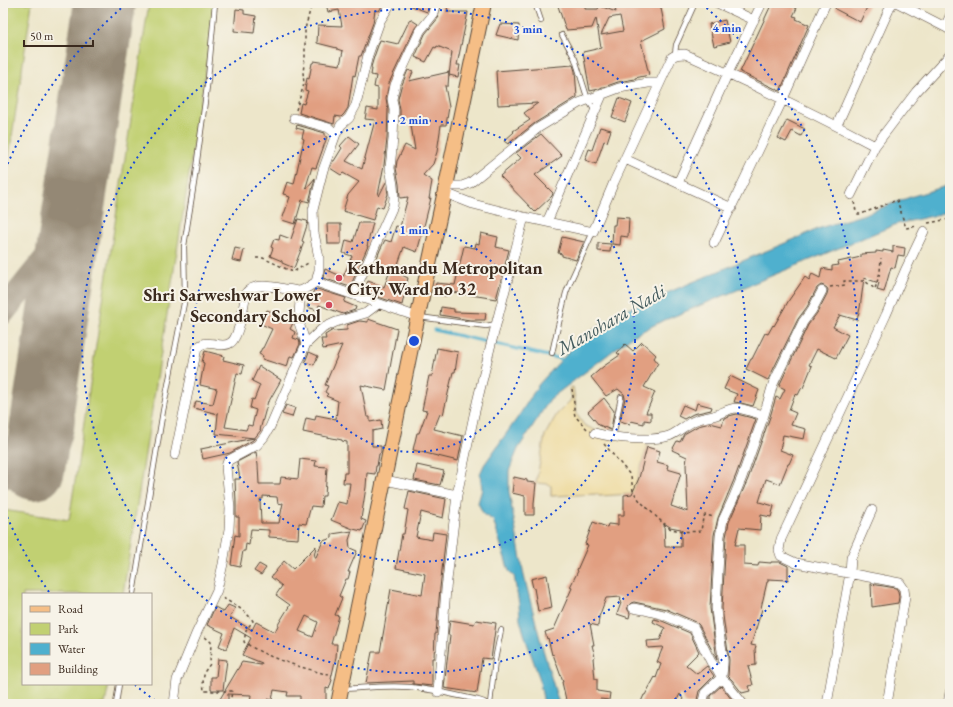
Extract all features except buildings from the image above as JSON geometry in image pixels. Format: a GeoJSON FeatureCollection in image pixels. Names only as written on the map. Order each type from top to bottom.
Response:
{"type":"FeatureCollection","features":[{"type":"Feature","properties":{"kind":"main road"},"geometry":{"type":"LineString","coordinates":[[338,704],[484,3]]}},
{"type":"Feature","properties":{"kind":"street"},"geometry":{"type":"LineString","coordinates":[[175,455],[197,348],[206,342],[222,345],[230,344],[234,341],[237,334],[246,293],[249,289],[258,286],[268,286],[301,291],[316,282],[319,270],[314,233],[313,210],[323,170],[336,134],[356,105],[368,54],[380,21],[391,3]]}},
{"type":"Feature","properties":{"kind":"street"},"geometry":{"type":"LineString","coordinates":[[353,295],[393,206],[394,185],[390,168],[394,110],[392,99],[395,85],[420,31],[432,16],[436,3]]}},
{"type":"Feature","properties":{"kind":"street"},"geometry":{"type":"LineString","coordinates":[[717,3],[754,20]]}},
{"type":"Feature","properties":{"kind":"street"},"geometry":{"type":"LineString","coordinates":[[678,183],[728,73],[762,3]]}},
{"type":"Feature","properties":{"kind":"street"},"geometry":{"type":"LineString","coordinates":[[714,243],[783,99],[826,3]]}},
{"type":"Feature","properties":{"kind":"street"},"geometry":{"type":"LineString","coordinates":[[837,125],[892,3]]}},
{"type":"Feature","properties":{"kind":"street"},"geometry":{"type":"LineString","coordinates":[[898,3],[947,28],[950,16]]}},
{"type":"Feature","properties":{"kind":"street"},"geometry":{"type":"LineString","coordinates":[[446,189],[473,204],[593,232],[614,182],[626,159],[660,82],[672,57],[676,54],[685,54],[728,73],[837,125],[876,146]]}},
{"type":"Feature","properties":{"kind":"street"},"geometry":{"type":"LineString","coordinates":[[851,195],[876,146],[916,92],[950,56]]}},
{"type":"Feature","properties":{"kind":"street"},"geometry":{"type":"LineString","coordinates":[[446,189],[470,183],[538,128],[579,103],[619,88],[660,82]]}},
{"type":"Feature","properties":{"kind":"street"},"geometry":{"type":"LineString","coordinates":[[547,222],[604,94]]}},
{"type":"Feature","properties":{"kind":"street"},"geometry":{"type":"LineString","coordinates":[[294,118],[329,128],[336,134]]}},
{"type":"Feature","properties":{"kind":"street"},"geometry":{"type":"LineString","coordinates":[[626,159],[732,208]]}},
{"type":"Feature","properties":{"kind":"street"},"geometry":{"type":"LineString","coordinates":[[438,692],[446,590],[457,495],[495,327],[524,217]]}},
{"type":"Feature","properties":{"kind":"street"},"geometry":{"type":"LineString","coordinates":[[887,704],[905,597],[904,589],[900,583],[796,563],[781,556],[779,550],[781,539],[924,231]]}},
{"type":"Feature","properties":{"kind":"street"},"geometry":{"type":"LineString","coordinates":[[316,282],[418,317]]}},
{"type":"Feature","properties":{"kind":"street"},"geometry":{"type":"LineString","coordinates":[[301,291],[299,323],[306,344]]}},
{"type":"Feature","properties":{"kind":"street"},"geometry":{"type":"LineString","coordinates":[[706,704],[703,701],[705,693],[722,677],[723,659],[716,608],[720,536],[723,520],[742,477],[764,415],[773,384],[803,322],[812,310],[822,291]]}},
{"type":"Feature","properties":{"kind":"street"},"geometry":{"type":"LineString","coordinates":[[174,704],[178,680],[196,634],[217,590],[223,564],[229,529],[230,508],[226,467],[227,463],[229,460],[257,445],[264,437],[270,427],[306,344],[323,328],[336,322],[366,313],[378,304]]}},
{"type":"Feature","properties":{"kind":"street"},"geometry":{"type":"LineString","coordinates":[[595,433],[613,437],[645,439],[660,438],[670,436],[689,423],[702,417],[713,416],[729,409],[736,408],[764,415]]}},
{"type":"Feature","properties":{"kind":"street"},"geometry":{"type":"LineString","coordinates":[[385,480],[457,495]]}},
{"type":"Feature","properties":{"kind":"street"},"geometry":{"type":"LineString","coordinates":[[827,704],[850,573],[851,558],[872,510]]}},
{"type":"Feature","properties":{"kind":"street"},"geometry":{"type":"LineString","coordinates":[[633,608],[664,615],[694,628],[711,662],[723,680],[743,704]]}},
{"type":"Feature","properties":{"kind":"street"},"geometry":{"type":"LineString","coordinates":[[948,704],[950,692]]}},
{"type":"Feature","properties":{"kind":"lane"},"geometry":{"type":"LineString","coordinates":[[133,593],[163,411],[182,320],[185,298],[184,246],[208,79],[215,3]]}},
{"type":"Feature","properties":{"kind":"lane"},"geometry":{"type":"LineString","coordinates":[[535,3],[541,21]]}},
{"type":"Feature","properties":{"kind":"lane"},"geometry":{"type":"LineString","coordinates":[[676,54],[676,45],[695,3]]}},
{"type":"Feature","properties":{"kind":"lane"},"geometry":{"type":"LineString","coordinates":[[562,35],[575,59],[588,100],[595,112]]}},
{"type":"Feature","properties":{"kind":"lane"},"geometry":{"type":"LineString","coordinates":[[552,353],[566,293],[593,232]]}},
{"type":"Feature","properties":{"kind":"lane"},"geometry":{"type":"LineString","coordinates":[[418,317],[495,327]]}},
{"type":"Feature","properties":{"kind":"lane"},"geometry":{"type":"LineString","coordinates":[[613,437],[621,397]]}},
{"type":"Feature","properties":{"kind":"lane"},"geometry":{"type":"LineString","coordinates":[[490,704],[495,660],[501,630]]}},
{"type":"Feature","properties":{"kind":"lane"},"geometry":{"type":"LineString","coordinates":[[342,684],[410,687],[478,700],[486,704]]}},
{"type":"Feature","properties":{"kind":"lane"},"geometry":{"type":"LineString","coordinates":[[116,704],[119,685]]}},
{"type":"Feature","properties":{"kind":"path"},"geometry":{"type":"LineString","coordinates":[[294,118],[304,84],[303,72],[306,29],[312,3]]}},
{"type":"Feature","properties":{"kind":"path"},"geometry":{"type":"LineString","coordinates":[[851,195],[858,214],[897,200],[906,228]]}},
{"type":"Feature","properties":{"kind":"path"},"geometry":{"type":"LineString","coordinates":[[256,258],[263,258],[293,272],[318,258]]}},
{"type":"Feature","properties":{"kind":"path"},"geometry":{"type":"LineString","coordinates":[[822,291],[830,287],[844,285],[844,282],[852,281],[865,281],[875,289],[880,272],[881,258]]}},
{"type":"Feature","properties":{"kind":"path"},"geometry":{"type":"LineString","coordinates":[[572,389],[575,416],[586,428],[595,433],[631,476],[633,491],[640,501],[667,527],[681,530],[701,531],[703,518],[705,516],[721,518],[723,520]]}},
{"type":"Feature","properties":{"kind":"path"},"geometry":{"type":"LineString","coordinates":[[217,590],[220,596],[249,615],[253,621],[246,630],[244,642],[254,649],[283,662],[342,684]]}},
{"type":"Feature","properties":{"kind":"path"},"geometry":{"type":"LineString","coordinates":[[196,634],[206,637],[211,642],[210,664],[205,671],[203,680],[204,691],[232,691],[230,704]]}},
{"type":"Feature","properties":{"kind":"green space"},"geometry":{"type":"Polygon","coordinates":[[[4,3],[32,3],[6,176],[3,179],[3,10],[4,3]]]}},
{"type":"Feature","properties":{"kind":"green space"},"geometry":{"type":"Polygon","coordinates":[[[149,3],[216,3],[123,593],[22,593],[22,685],[109,685],[105,704],[3,704],[3,510],[69,520],[149,3]]]}},
{"type":"Feature","properties":{"kind":"sand"},"geometry":{"type":"Polygon","coordinates":[[[573,387],[577,415],[584,425],[595,430],[608,433],[648,435],[647,447],[633,494],[551,496],[551,486],[548,484],[536,483],[545,435],[557,414],[570,401],[572,397],[569,389],[573,387]]]}},
{"type":"Feature","properties":{"kind":"water","name":"Manohara Nadi"},"geometry":{"type":"Polygon","coordinates":[[[950,185],[950,211],[897,224],[660,322],[631,337],[550,399],[518,449],[509,471],[509,492],[524,576],[559,704],[544,704],[539,677],[520,620],[514,576],[509,571],[493,520],[484,515],[478,503],[482,489],[480,474],[484,465],[539,384],[575,345],[594,329],[622,312],[823,227],[950,185]]]}},
{"type":"Feature","properties":{"kind":"waterway","name":"Manohara Nadi"},"geometry":{"type":"LineString","coordinates":[[434,330],[557,358],[563,362]]}},
{"type":"Feature","properties":{"kind":"taxiway"},"geometry":{"type":"LineString","coordinates":[[3,312],[61,240],[73,213]]}},
{"type":"Feature","properties":{"kind":"taxiway"},"geometry":{"type":"LineString","coordinates":[[3,475],[21,474],[33,469],[50,456],[57,444],[61,429],[62,412],[52,380],[51,359]]}},
{"type":"Feature","properties":{"kind":"runway"},"geometry":{"type":"LineString","coordinates":[[34,469],[105,3]]}},
{"type":"Feature","properties":{"kind":"place","name":"Kathmandu Metropolitan City. Ward no 32"},"geometry":{"type":"Point","coordinates":[339,278]}},
{"type":"Feature","properties":{"kind":"place","name":"Shri Sarweshwar Lower Secondary School"},"geometry":{"type":"Point","coordinates":[329,305]}}]}
